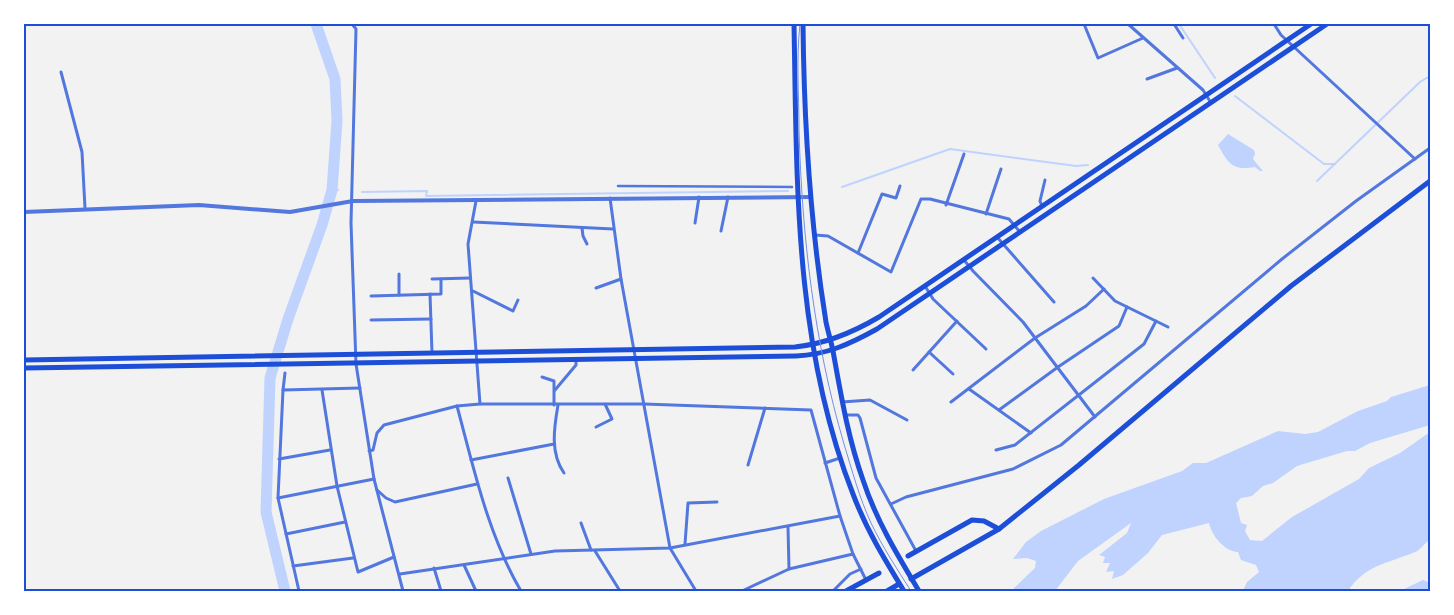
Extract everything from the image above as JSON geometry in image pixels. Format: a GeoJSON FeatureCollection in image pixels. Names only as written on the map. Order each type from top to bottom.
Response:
{"type":"FeatureCollection","features":[{"type":"Feature","properties":{"kind":"main road"},"geometry":{"type":"LineString","coordinates":[[794,24],[797,196],[806,308],[812,345],[825,407],[840,458],[867,527],[902,588],[887,591]]}},
{"type":"Feature","properties":{"kind":"main road"},"geometry":{"type":"LineString","coordinates":[[803,24],[804,112],[811,197],[826,324],[833,350],[841,402],[866,489],[879,521],[919,591]]}},
{"type":"Feature","properties":{"kind":"main road"},"geometry":{"type":"LineString","coordinates":[[24,360],[812,345],[831,340],[863,327],[1311,24]]}},
{"type":"Feature","properties":{"kind":"main road"},"geometry":{"type":"LineString","coordinates":[[24,368],[814,355],[833,350],[877,329],[1327,24]]}},
{"type":"Feature","properties":{"kind":"main road"},"geometry":{"type":"LineString","coordinates":[[912,580],[998,529],[1079,465],[1291,286],[1430,181]]}},
{"type":"Feature","properties":{"kind":"main road"},"geometry":{"type":"LineString","coordinates":[[908,556],[972,520],[984,521],[998,529]]}},
{"type":"Feature","properties":{"kind":"main road"},"geometry":{"type":"LineString","coordinates":[[846,591],[878,573]]}},
{"type":"Feature","properties":{"kind":"street"},"geometry":{"type":"LineString","coordinates":[[352,24],[356,29],[353,202],[353,305],[356,364],[376,489],[403,591]]}},
{"type":"Feature","properties":{"kind":"street"},"geometry":{"type":"LineString","coordinates":[[1084,24],[1098,58],[1143,38]]}},
{"type":"Feature","properties":{"kind":"street"},"geometry":{"type":"LineString","coordinates":[[1130,24],[1206,95],[1211,103]]}},
{"type":"Feature","properties":{"kind":"street"},"geometry":{"type":"LineString","coordinates":[[1174,24],[1183,38]]}},
{"type":"Feature","properties":{"kind":"street"},"geometry":{"type":"LineString","coordinates":[[1274,24],[1287,40],[1415,159]]}},
{"type":"Feature","properties":{"kind":"street"},"geometry":{"type":"LineString","coordinates":[[1147,79],[1178,68]]}},
{"type":"Feature","properties":{"kind":"street"},"geometry":{"type":"LineString","coordinates":[[61,72],[82,152],[85,208]]}},
{"type":"Feature","properties":{"kind":"street"},"geometry":{"type":"LineString","coordinates":[[891,504],[906,497],[1013,469],[1032,462],[1061,445],[1282,259],[1356,201],[1430,148]]}},
{"type":"Feature","properties":{"kind":"street"},"geometry":{"type":"LineString","coordinates":[[946,205],[964,154]]}},
{"type":"Feature","properties":{"kind":"street"},"geometry":{"type":"LineString","coordinates":[[986,214],[1001,169]]}},
{"type":"Feature","properties":{"kind":"street"},"geometry":{"type":"LineString","coordinates":[[1042,207],[1040,201],[1044,180]]}},
{"type":"Feature","properties":{"kind":"street"},"geometry":{"type":"LineString","coordinates":[[618,186],[792,187]]}},
{"type":"Feature","properties":{"kind":"street"},"geometry":{"type":"LineString","coordinates":[[858,253],[882,194],[896,198],[900,186]]}},
{"type":"Feature","properties":{"kind":"street"},"geometry":{"type":"LineString","coordinates":[[24,212],[199,204],[290,212],[353,202],[610,197],[811,197]]}},
{"type":"Feature","properties":{"kind":"street"},"geometry":{"type":"LineString","coordinates":[[610,197],[621,279],[670,548],[696,591]]}},
{"type":"Feature","properties":{"kind":"street"},"geometry":{"type":"LineString","coordinates":[[695,223],[699,197]]}},
{"type":"Feature","properties":{"kind":"street"},"geometry":{"type":"LineString","coordinates":[[721,231],[728,197]]}},
{"type":"Feature","properties":{"kind":"street"},"geometry":{"type":"LineString","coordinates":[[815,235],[828,236],[891,272],[921,199],[930,199],[946,205],[1009,219],[1020,232]]}},
{"type":"Feature","properties":{"kind":"street"},"geometry":{"type":"LineString","coordinates":[[476,201],[468,244],[480,404]]}},
{"type":"Feature","properties":{"kind":"street"},"geometry":{"type":"LineString","coordinates":[[473,222],[613,229]]}},
{"type":"Feature","properties":{"kind":"street"},"geometry":{"type":"LineString","coordinates":[[582,228],[587,244]]}},
{"type":"Feature","properties":{"kind":"street"},"geometry":{"type":"LineString","coordinates":[[997,238],[1054,302]]}},
{"type":"Feature","properties":{"kind":"street"},"geometry":{"type":"LineString","coordinates":[[964,260],[1023,322],[1095,417]]}},
{"type":"Feature","properties":{"kind":"street"},"geometry":{"type":"LineString","coordinates":[[399,274],[399,295]]}},
{"type":"Feature","properties":{"kind":"street"},"geometry":{"type":"LineString","coordinates":[[432,280],[470,278]]}},
{"type":"Feature","properties":{"kind":"street"},"geometry":{"type":"LineString","coordinates":[[1093,278],[1115,301],[1168,327]]}},
{"type":"Feature","properties":{"kind":"street"},"geometry":{"type":"LineString","coordinates":[[371,296],[441,294],[440,279]]}},
{"type":"Feature","properties":{"kind":"street"},"geometry":{"type":"LineString","coordinates":[[596,288],[621,279]]}},
{"type":"Feature","properties":{"kind":"street"},"geometry":{"type":"LineString","coordinates":[[925,286],[930,294],[986,349]]}},
{"type":"Feature","properties":{"kind":"street"},"geometry":{"type":"LineString","coordinates":[[951,402],[1035,338],[1086,306],[1104,289]]}},
{"type":"Feature","properties":{"kind":"street"},"geometry":{"type":"LineString","coordinates":[[472,291],[512,312],[518,300]]}},
{"type":"Feature","properties":{"kind":"street"},"geometry":{"type":"LineString","coordinates":[[430,294],[432,353]]}},
{"type":"Feature","properties":{"kind":"street"},"geometry":{"type":"LineString","coordinates":[[1000,410],[1058,367],[1119,326],[1127,306]]}},
{"type":"Feature","properties":{"kind":"street"},"geometry":{"type":"LineString","coordinates":[[371,320],[431,318]]}},
{"type":"Feature","properties":{"kind":"street"},"geometry":{"type":"LineString","coordinates":[[913,370],[957,320]]}},
{"type":"Feature","properties":{"kind":"street"},"geometry":{"type":"LineString","coordinates":[[996,450],[1015,445],[1144,344],[1156,320]]}},
{"type":"Feature","properties":{"kind":"street"},"geometry":{"type":"LineString","coordinates":[[929,352],[953,374]]}},
{"type":"Feature","properties":{"kind":"street"},"geometry":{"type":"LineString","coordinates":[[554,390],[576,365],[576,360]]}},
{"type":"Feature","properties":{"kind":"street"},"geometry":{"type":"LineString","coordinates":[[285,373],[278,498],[299,591]]}},
{"type":"Feature","properties":{"kind":"street"},"geometry":{"type":"LineString","coordinates":[[542,377],[554,381],[556,405],[554,444],[558,465],[564,473]]}},
{"type":"Feature","properties":{"kind":"street"},"geometry":{"type":"LineString","coordinates":[[283,390],[360,388]]}},
{"type":"Feature","properties":{"kind":"street"},"geometry":{"type":"LineString","coordinates":[[969,389],[1031,433]]}},
{"type":"Feature","properties":{"kind":"street"},"geometry":{"type":"LineString","coordinates":[[322,390],[336,486],[358,572],[394,558]]}},
{"type":"Feature","properties":{"kind":"street"},"geometry":{"type":"LineString","coordinates":[[841,402],[870,400],[880,403],[906,420]]}},
{"type":"Feature","properties":{"kind":"street"},"geometry":{"type":"LineString","coordinates":[[369,451],[373,450],[377,433],[384,425],[457,406],[480,404],[644,404],[811,410],[840,516],[853,554],[866,580]]}},
{"type":"Feature","properties":{"kind":"street"},"geometry":{"type":"LineString","coordinates":[[596,427],[612,418],[605,404]]}},
{"type":"Feature","properties":{"kind":"street"},"geometry":{"type":"LineString","coordinates":[[457,406],[477,484],[503,558],[520,591]]}},
{"type":"Feature","properties":{"kind":"street"},"geometry":{"type":"LineString","coordinates":[[748,466],[765,408]]}},
{"type":"Feature","properties":{"kind":"street"},"geometry":{"type":"LineString","coordinates":[[844,415],[858,415],[860,418],[873,470],[916,551]]}},
{"type":"Feature","properties":{"kind":"street"},"geometry":{"type":"LineString","coordinates":[[471,460],[554,444]]}},
{"type":"Feature","properties":{"kind":"street"},"geometry":{"type":"LineString","coordinates":[[279,459],[330,450]]}},
{"type":"Feature","properties":{"kind":"street"},"geometry":{"type":"LineString","coordinates":[[825,463],[840,458]]}},
{"type":"Feature","properties":{"kind":"street"},"geometry":{"type":"LineString","coordinates":[[508,478],[531,554]]}},
{"type":"Feature","properties":{"kind":"street"},"geometry":{"type":"LineString","coordinates":[[278,498],[374,479]]}},
{"type":"Feature","properties":{"kind":"street"},"geometry":{"type":"LineString","coordinates":[[376,489],[386,498],[395,502],[477,484]]}},
{"type":"Feature","properties":{"kind":"street"},"geometry":{"type":"LineString","coordinates":[[685,544],[688,503],[717,502]]}},
{"type":"Feature","properties":{"kind":"street"},"geometry":{"type":"LineString","coordinates":[[400,574],[531,554],[670,548],[840,516]]}},
{"type":"Feature","properties":{"kind":"street"},"geometry":{"type":"LineString","coordinates":[[286,534],[345,522]]}},
{"type":"Feature","properties":{"kind":"street"},"geometry":{"type":"LineString","coordinates":[[581,523],[593,550],[620,591]]}},
{"type":"Feature","properties":{"kind":"street"},"geometry":{"type":"LineString","coordinates":[[788,527],[789,569]]}},
{"type":"Feature","properties":{"kind":"street"},"geometry":{"type":"LineString","coordinates":[[742,591],[789,569],[853,554]]}},
{"type":"Feature","properties":{"kind":"street"},"geometry":{"type":"LineString","coordinates":[[293,566],[353,558]]}},
{"type":"Feature","properties":{"kind":"street"},"geometry":{"type":"LineString","coordinates":[[464,565],[476,591]]}},
{"type":"Feature","properties":{"kind":"street"},"geometry":{"type":"LineString","coordinates":[[434,568],[441,591]]}},
{"type":"Feature","properties":{"kind":"street"},"geometry":{"type":"LineString","coordinates":[[833,591],[850,574],[861,569]]}},
{"type":"Feature","properties":{"kind":"water"},"geometry":{"type":"Polygon","coordinates":[[[1228,134],[1254,150],[1253,159],[1263,171],[1255,167],[1236,167],[1228,161],[1218,145],[1228,134]]]}},
{"type":"Feature","properties":{"kind":"water"},"geometry":{"type":"Polygon","coordinates":[[[1430,385],[1430,425],[1370,443],[1355,451],[1347,451],[1297,466],[1273,483],[1263,486],[1252,496],[1241,498],[1236,503],[1241,523],[1247,525],[1245,531],[1250,540],[1262,541],[1292,517],[1359,479],[1369,468],[1400,453],[1430,432],[1430,540],[1417,551],[1380,565],[1364,574],[1350,588],[1350,591],[1243,591],[1247,582],[1259,572],[1256,565],[1241,560],[1238,552],[1223,546],[1216,538],[1209,523],[1162,535],[1148,553],[1123,575],[1112,579],[1114,571],[1106,572],[1110,563],[1103,563],[1105,557],[1099,555],[1127,533],[1131,523],[1078,561],[1055,591],[1011,591],[1035,568],[1036,561],[1027,558],[1013,559],[1026,542],[1041,531],[1104,499],[1182,471],[1193,463],[1206,463],[1278,431],[1305,434],[1318,432],[1358,411],[1387,401],[1391,397],[1430,385]]]}},
{"type":"Feature","properties":{"kind":"water"},"geometry":{"type":"Polygon","coordinates":[[[1423,580],[1428,582],[1430,587],[1424,591],[1400,591],[1423,580]]]}},
{"type":"Feature","properties":{"kind":"waterway"},"geometry":{"type":"LineString","coordinates":[[285,591],[266,512],[270,378],[332,190],[337,121],[335,79],[316,24]]}},
{"type":"Feature","properties":{"kind":"waterway"},"geometry":{"type":"LineString","coordinates":[[1179,24],[1215,78]]}},
{"type":"Feature","properties":{"kind":"waterway"},"geometry":{"type":"LineString","coordinates":[[1317,181],[1420,82],[1430,76]]}},
{"type":"Feature","properties":{"kind":"waterway"},"geometry":{"type":"LineString","coordinates":[[1235,96],[1324,164],[1335,164]]}},
{"type":"Feature","properties":{"kind":"waterway"},"geometry":{"type":"LineString","coordinates":[[842,187],[950,149],[1076,166],[1088,165]]}},
{"type":"Feature","properties":{"kind":"waterway"},"geometry":{"type":"LineString","coordinates":[[332,190],[338,190]]}},
{"type":"Feature","properties":{"kind":"waterway"},"geometry":{"type":"LineString","coordinates":[[362,192],[427,191],[426,196],[788,191]]}},
{"type":"Feature","properties":{"kind":"tram line"},"geometry":{"type":"LineString","coordinates":[[800,24],[798,77],[803,209],[817,328],[834,406],[856,484],[871,523],[911,591]]}}]}
